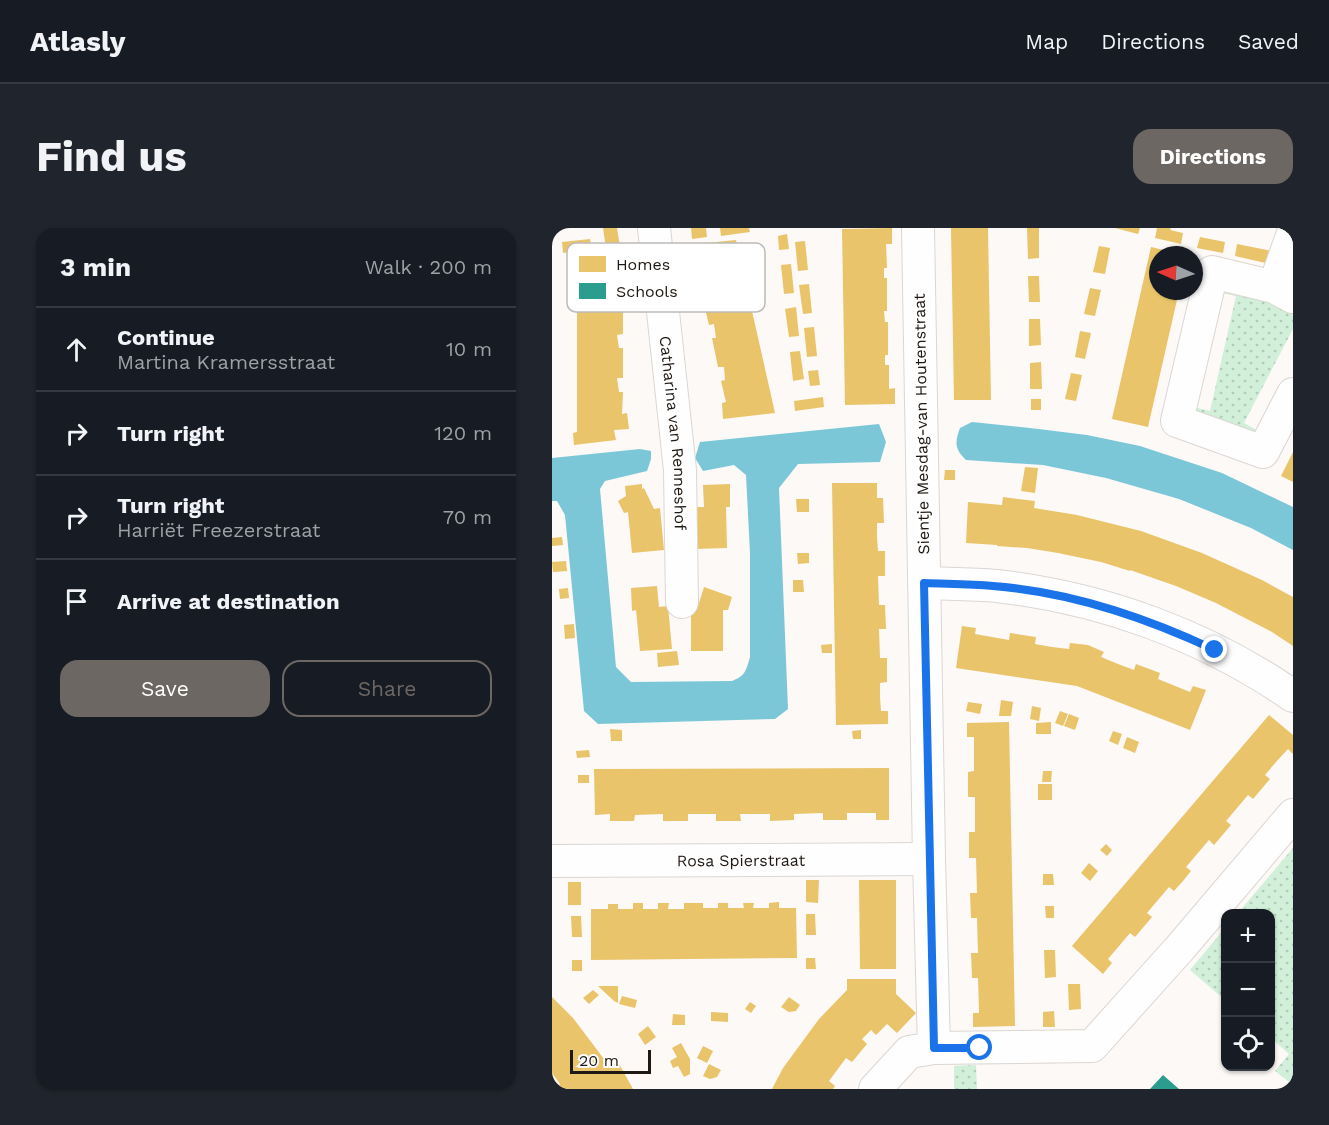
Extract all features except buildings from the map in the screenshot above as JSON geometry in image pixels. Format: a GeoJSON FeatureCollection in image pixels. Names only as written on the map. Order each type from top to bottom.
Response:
{"type":"FeatureCollection","features":[{"type":"Feature","properties":{"kind":"street","name":"Catharina van Renneshof"},"geometry":{"type":"LineString","coordinates":[[654,228],[656,243]]}},
{"type":"Feature","properties":{"kind":"street","name":"Sientje Mesdag-van Houtenstraat"},"geometry":{"type":"LineString","coordinates":[[918,228],[934,1048]]}},
{"type":"Feature","properties":{"kind":"street"},"geometry":{"type":"LineString","coordinates":[[1293,233],[1284,292],[1212,272],[1177,422],[1263,452],[1293,394]]}},
{"type":"Feature","properties":{"kind":"street","name":"Catharina van Renneshof"},"geometry":{"type":"LineString","coordinates":[[663,312],[680,470],[682,602]]}},
{"type":"Feature","properties":{"kind":"street"},"geometry":{"type":"LineString","coordinates":[[924,583],[994,586],[1034,591],[1109,608],[1149,621],[1215,650],[1252,669],[1293,696]]}},
{"type":"Feature","properties":{"kind":"street"},"geometry":{"type":"LineString","coordinates":[[875,1089],[909,1052],[934,1048],[1092,1046],[1180,948],[1293,815]]}},
{"type":"Feature","properties":{"kind":"street","name":"Rosa Spierstraat"},"geometry":{"type":"LineString","coordinates":[[552,861],[929,859]]}},
{"type":"Feature","properties":{"kind":"green space"},"geometry":{"type":"Polygon","coordinates":[[[1217,287],[1293,308],[1293,329],[1244,423],[1262,433],[1261,436],[1197,418],[1189,406],[1210,411],[1236,296],[1216,292],[1217,287]]]}},
{"type":"Feature","properties":{"kind":"green space"},"geometry":{"type":"Polygon","coordinates":[[[1293,848],[1293,1085],[1275,1071],[1289,1054],[1275,1042],[1275,909],[1241,909],[1293,848]]]}},
{"type":"Feature","properties":{"kind":"green space"},"geometry":{"type":"Polygon","coordinates":[[[1221,933],[1221,997],[1190,970],[1221,933]]]}},
{"type":"Feature","properties":{"kind":"green space"},"geometry":{"type":"Polygon","coordinates":[[[976,1065],[977,1089],[954,1089],[954,1066],[976,1065]]]}},
{"type":"Feature","properties":{"kind":"water"},"geometry":{"type":"Polygon","coordinates":[[[972,422],[1087,435],[1140,446],[1222,473],[1293,507],[1293,550],[1251,528],[1179,499],[1106,478],[1043,465],[966,460],[958,449],[957,437],[960,428],[972,422]]]}},
{"type":"Feature","properties":{"kind":"water"},"geometry":{"type":"Polygon","coordinates":[[[879,424],[886,442],[880,462],[798,464],[779,488],[788,709],[775,719],[598,724],[584,711],[565,515],[557,501],[552,501],[552,458],[640,449],[651,451],[647,471],[605,481],[600,489],[616,667],[631,682],[732,681],[744,672],[750,657],[750,553],[746,475],[734,465],[703,471],[695,458],[700,442],[879,424]]]}},
{"type":"Feature","properties":{"kind":"route"},"geometry":{"type":"LineString","coordinates":[[980,1048],[934,1048],[924,583],[994,586],[1073,598],[1149,621],[1215,650]]}}]}
